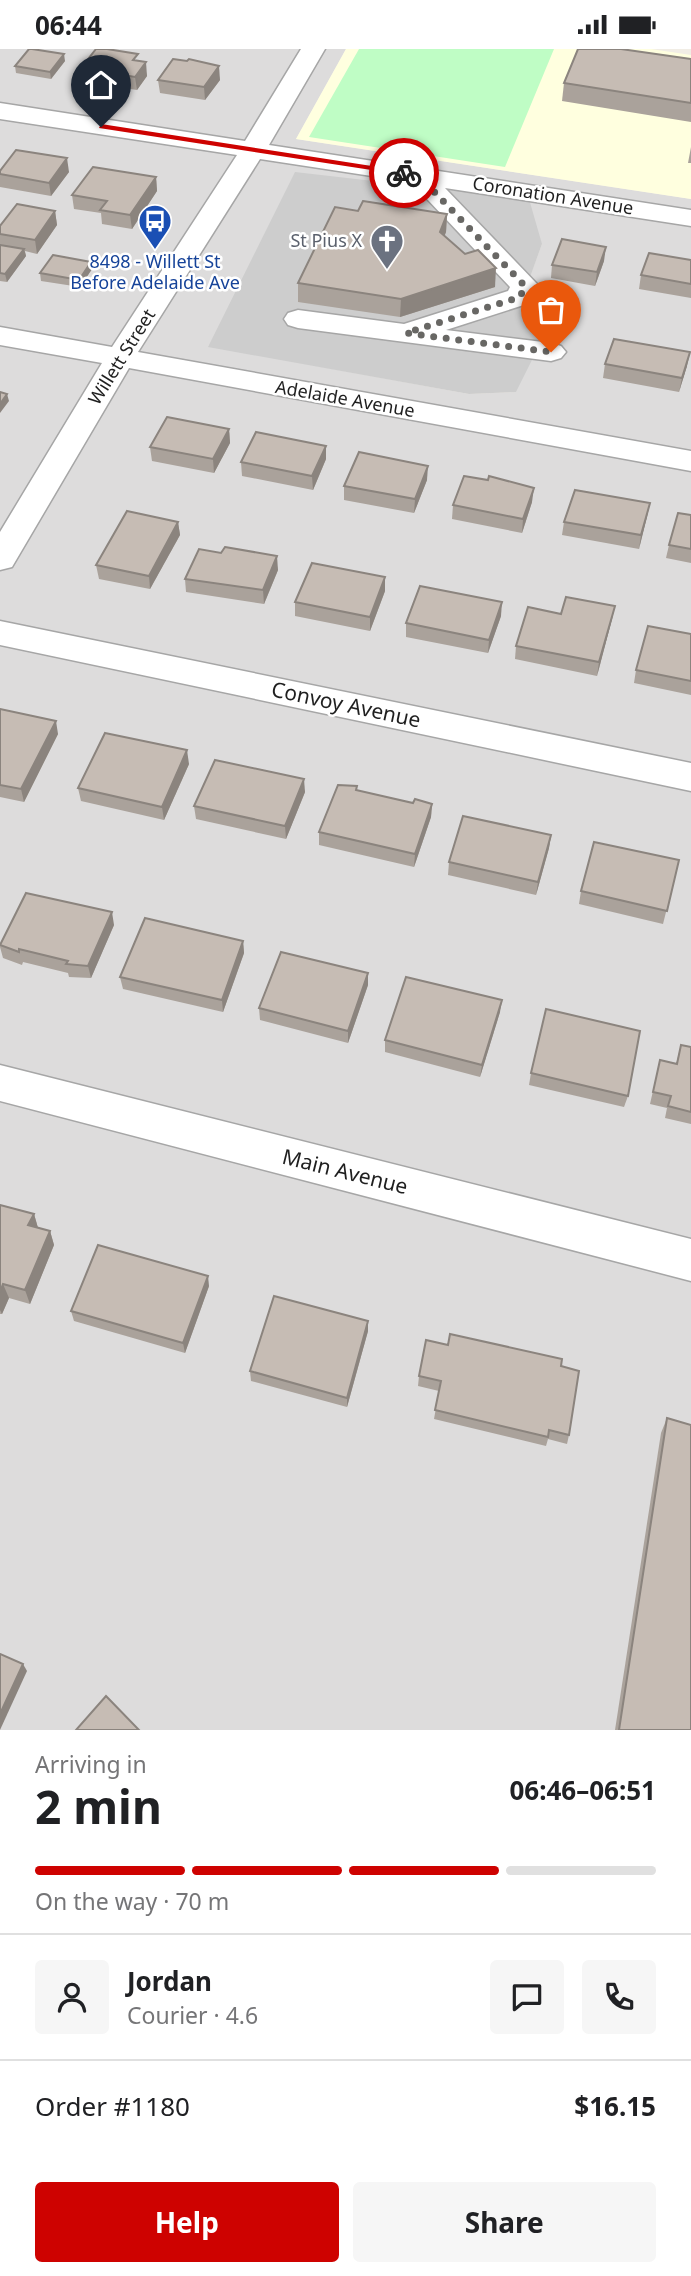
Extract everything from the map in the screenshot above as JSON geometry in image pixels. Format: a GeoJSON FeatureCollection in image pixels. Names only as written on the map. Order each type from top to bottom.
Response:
{"type":"FeatureCollection","features":[{"type":"Feature","properties":{"kind":"street","name":"Willett Street"},"geometry":{"type":"LineString","coordinates":[[0,559],[120,358],[253,150],[313,49]]}},
{"type":"Feature","properties":{"kind":"street","name":"Coronation Avenue"},"geometry":{"type":"LineString","coordinates":[[0,111],[691,218]]}},
{"type":"Feature","properties":{"kind":"street"},"geometry":{"type":"LineString","coordinates":[[406,333],[520,297],[525,286],[419,176]]}},
{"type":"Feature","properties":{"kind":"street"},"geometry":{"type":"LineString","coordinates":[[298,319],[551,352]]}},
{"type":"Feature","properties":{"kind":"street","name":"Adelaide Avenue"},"geometry":{"type":"LineString","coordinates":[[0,336],[691,461]]}},
{"type":"Feature","properties":{"kind":"street","name":"Convoy Avenue"},"geometry":{"type":"LineString","coordinates":[[0,633],[691,777]]}},
{"type":"Feature","properties":{"kind":"street","name":"Main Avenue"},"geometry":{"type":"LineString","coordinates":[[0,1083],[691,1261]]}},
{"type":"Feature","properties":{"kind":"shaded area"},"geometry":{"type":"Polygon","coordinates":[[[0,49],[346,49],[296,139],[691,199],[691,1730],[0,1730],[0,49]],[[542,244],[208,346],[469,394],[516,392],[529,279],[542,244]]]}},
{"type":"Feature","properties":{"kind":"shaded area"},"geometry":{"type":"Polygon","coordinates":[[[346,49],[651,49],[691,55],[691,199],[296,139],[346,49]]]}},
{"type":"Feature","properties":{"kind":"shaded area"},"geometry":{"type":"Polygon","coordinates":[[[295,172],[529,199],[542,244],[529,280],[553,318],[516,392],[469,394],[208,347],[295,172]]]}},
{"type":"Feature","properties":{"kind":"green space"},"geometry":{"type":"Polygon","coordinates":[[[359,49],[554,49],[505,167],[309,137],[359,49]]]}},
{"type":"Feature","properties":{"kind":"building"},"geometry":{"type":"Polygon","coordinates":[[[29,49],[64,54],[50,72],[15,66],[29,49]]]}},
{"type":"Feature","properties":{"kind":"building"},"geometry":{"type":"Polygon","coordinates":[[[96,49],[138,54],[133,60],[146,62],[135,77],[81,68],[96,49]]]}},
{"type":"Feature","properties":{"kind":"building"},"geometry":{"type":"Polygon","coordinates":[[[578,49],[621,49],[691,59],[691,103],[564,83],[578,49]]]}},
{"type":"Feature","properties":{"kind":"building"},"geometry":{"type":"Polygon","coordinates":[[[173,59],[189,59],[219,66],[204,87],[158,80],[173,59]]]}},
{"type":"Feature","properties":{"kind":"building"},"geometry":{"type":"Polygon","coordinates":[[[16,150],[67,158],[49,183],[0,174],[16,150]]]}},
{"type":"Feature","properties":{"kind":"building"},"geometry":{"type":"Polygon","coordinates":[[[93,167],[156,177],[130,215],[100,210],[107,201],[72,195],[93,167]]]}},
{"type":"Feature","properties":{"kind":"building","name":"St Pius X"},"geometry":{"type":"Polygon","coordinates":[[[363,201],[447,214],[440,232],[465,254],[478,250],[496,268],[401,299],[298,283],[335,207],[358,211],[363,201]]]}},
{"type":"Feature","properties":{"kind":"building"},"geometry":{"type":"Polygon","coordinates":[[[17,204],[55,211],[35,240],[0,234],[0,226],[17,204]]]}},
{"type":"Feature","properties":{"kind":"building"},"geometry":{"type":"Polygon","coordinates":[[[562,239],[606,247],[597,272],[552,265],[562,239]]]}},
{"type":"Feature","properties":{"kind":"building"},"geometry":{"type":"Polygon","coordinates":[[[0,245],[24,249],[5,274],[0,273],[0,245]]]}},
{"type":"Feature","properties":{"kind":"building"},"geometry":{"type":"Polygon","coordinates":[[[649,253],[691,260],[691,284],[641,275],[649,253]]]}},
{"type":"Feature","properties":{"kind":"building"},"geometry":{"type":"Polygon","coordinates":[[[53,255],[91,262],[79,280],[40,273],[53,255]]]}},
{"type":"Feature","properties":{"kind":"building"},"geometry":{"type":"Polygon","coordinates":[[[614,339],[690,352],[682,378],[605,364],[614,339]]]}},
{"type":"Feature","properties":{"kind":"building"},"geometry":{"type":"Polygon","coordinates":[[[0,392],[7,394],[0,404],[0,392]]]}},
{"type":"Feature","properties":{"kind":"building"},"geometry":{"type":"Polygon","coordinates":[[[167,417],[229,429],[213,459],[150,447],[167,417]]]}},
{"type":"Feature","properties":{"kind":"building"},"geometry":{"type":"Polygon","coordinates":[[[256,432],[326,446],[312,476],[241,462],[256,432]]]}},
{"type":"Feature","properties":{"kind":"building"},"geometry":{"type":"Polygon","coordinates":[[[359,452],[428,466],[415,499],[344,486],[359,452]]]}},
{"type":"Feature","properties":{"kind":"building"},"geometry":{"type":"Polygon","coordinates":[[[464,476],[488,480],[489,476],[534,488],[523,519],[453,505],[464,476]]]}},
{"type":"Feature","properties":{"kind":"building"},"geometry":{"type":"Polygon","coordinates":[[[575,490],[650,503],[641,535],[564,522],[575,490]]]}},
{"type":"Feature","properties":{"kind":"building"},"geometry":{"type":"Polygon","coordinates":[[[127,511],[178,522],[149,576],[96,565],[127,511]]]}},
{"type":"Feature","properties":{"kind":"building"},"geometry":{"type":"Polygon","coordinates":[[[678,513],[691,515],[691,549],[669,545],[678,513]]]}},
{"type":"Feature","properties":{"kind":"building"},"geometry":{"type":"Polygon","coordinates":[[[225,547],[277,556],[263,590],[185,579],[199,549],[221,553],[225,547]]]}},
{"type":"Feature","properties":{"kind":"building"},"geometry":{"type":"Polygon","coordinates":[[[312,563],[385,577],[370,617],[295,602],[312,563]]]}},
{"type":"Feature","properties":{"kind":"building"},"geometry":{"type":"Polygon","coordinates":[[[420,586],[502,602],[489,640],[406,623],[420,586]]]}},
{"type":"Feature","properties":{"kind":"building"},"geometry":{"type":"Polygon","coordinates":[[[566,597],[615,606],[599,662],[516,646],[528,607],[561,614],[566,597]]]}},
{"type":"Feature","properties":{"kind":"building"},"geometry":{"type":"Polygon","coordinates":[[[648,626],[691,634],[691,681],[636,670],[648,626]]]}},
{"type":"Feature","properties":{"kind":"building"},"geometry":{"type":"Polygon","coordinates":[[[0,709],[56,721],[21,789],[0,785],[0,709]]]}},
{"type":"Feature","properties":{"kind":"building"},"geometry":{"type":"Polygon","coordinates":[[[105,733],[187,750],[162,807],[78,788],[105,733]]]}},
{"type":"Feature","properties":{"kind":"building"},"geometry":{"type":"Polygon","coordinates":[[[215,760],[304,779],[285,826],[194,806],[215,760]]]}},
{"type":"Feature","properties":{"kind":"building"},"geometry":{"type":"Polygon","coordinates":[[[338,785],[357,786],[356,790],[413,803],[415,799],[432,804],[415,854],[319,832],[338,785]]]}},
{"type":"Feature","properties":{"kind":"building"},"geometry":{"type":"Polygon","coordinates":[[[463,816],[551,835],[538,882],[449,862],[463,816]]]}},
{"type":"Feature","properties":{"kind":"building"},"geometry":{"type":"Polygon","coordinates":[[[594,842],[679,860],[667,911],[581,891],[594,842]]]}},
{"type":"Feature","properties":{"kind":"building"},"geometry":{"type":"Polygon","coordinates":[[[26,893],[112,912],[88,966],[66,964],[68,961],[19,949],[19,952],[0,945],[26,893]]]}},
{"type":"Feature","properties":{"kind":"building"},"geometry":{"type":"Polygon","coordinates":[[[145,918],[243,941],[222,1000],[120,977],[145,918]]]}},
{"type":"Feature","properties":{"kind":"building"},"geometry":{"type":"Polygon","coordinates":[[[281,952],[368,973],[348,1031],[259,1008],[281,952]]]}},
{"type":"Feature","properties":{"kind":"building"},"geometry":{"type":"Polygon","coordinates":[[[406,977],[502,1000],[482,1065],[385,1040],[406,977]]]}},
{"type":"Feature","properties":{"kind":"building"},"geometry":{"type":"Polygon","coordinates":[[[546,1009],[640,1031],[628,1096],[531,1073],[546,1009]]]}},
{"type":"Feature","properties":{"kind":"building"},"geometry":{"type":"Polygon","coordinates":[[[681,1045],[691,1047],[691,1112],[668,1106],[671,1096],[653,1092],[660,1060],[677,1064],[681,1045]]]}},
{"type":"Feature","properties":{"kind":"building"},"geometry":{"type":"Polygon","coordinates":[[[0,1205],[34,1214],[28,1225],[50,1231],[25,1290],[3,1284],[0,1292],[0,1205]]]}},
{"type":"Feature","properties":{"kind":"building"},"geometry":{"type":"Polygon","coordinates":[[[98,1245],[208,1276],[183,1343],[71,1311],[98,1245]]]}},
{"type":"Feature","properties":{"kind":"building"},"geometry":{"type":"Polygon","coordinates":[[[274,1296],[368,1321],[347,1398],[250,1371],[274,1296]]]}},
{"type":"Feature","properties":{"kind":"building"},"geometry":{"type":"Polygon","coordinates":[[[450,1334],[562,1359],[561,1366],[579,1371],[569,1435],[549,1430],[548,1437],[435,1410],[441,1381],[419,1376],[426,1340],[448,1345],[450,1334]]]}},
{"type":"Feature","properties":{"kind":"building"},"geometry":{"type":"Polygon","coordinates":[[[667,1418],[691,1425],[691,1730],[619,1730],[667,1418]]]}},
{"type":"Feature","properties":{"kind":"building"},"geometry":{"type":"Polygon","coordinates":[[[0,1654],[23,1664],[0,1714],[0,1654]]]}},
{"type":"Feature","properties":{"kind":"building"},"geometry":{"type":"Polygon","coordinates":[[[106,1696],[139,1730],[76,1730],[106,1696]]]}},
{"type":"Feature","properties":{"kind":"way so far"},"geometry":{"type":"LineString","coordinates":[[404,173],[419,176],[525,286],[520,297],[406,333],[551,352]]}},
{"type":"Feature","properties":{"kind":"place","name":"8498 - Willett St Before Adelaide Ave"},"geometry":{"type":"Point","coordinates":[155,251]}},
{"type":"Feature","properties":{"kind":"place","name":"St Pius X"},"geometry":{"type":"Point","coordinates":[387,271]}},
{"type":"Feature","properties":{"kind":"route"},"geometry":{"type":"LineString","coordinates":[[101,127],[404,173]]}}]}
